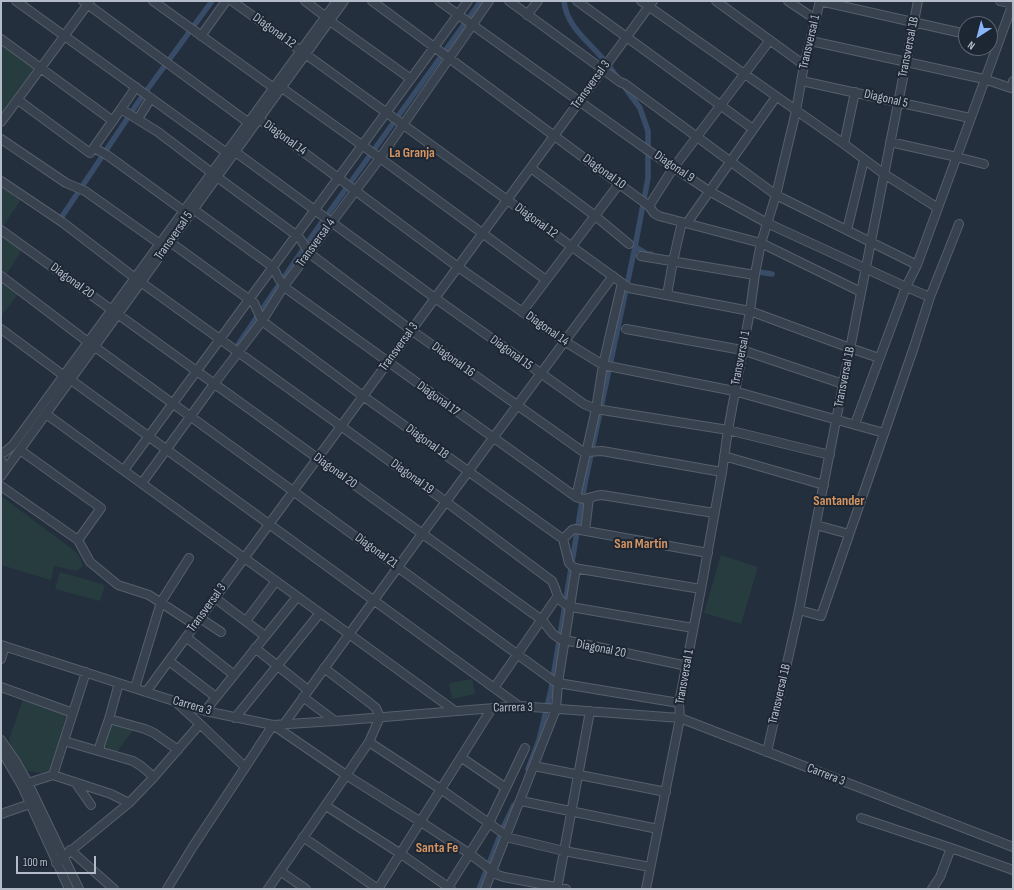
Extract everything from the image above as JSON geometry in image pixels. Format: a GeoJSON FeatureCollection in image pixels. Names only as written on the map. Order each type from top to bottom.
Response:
{"type":"FeatureCollection","features":[{"type":"Feature","properties":{"kind":"street","name":"Diagonal 15"},"geometry":{"type":"LineString","coordinates":[[16,1],[149,97],[318,211],[435,298],[584,404],[597,409],[728,430],[830,455]]}},
{"type":"Feature","properties":{"kind":"street"},"geometry":{"type":"LineString","coordinates":[[153,1],[199,35],[365,147],[546,280]]}},
{"type":"Feature","properties":{"kind":"street"},"geometry":{"type":"LineString","coordinates":[[199,35],[226,1]]}},
{"type":"Feature","properties":{"kind":"street","name":"Diagonal 12"},"geometry":{"type":"LineString","coordinates":[[232,1],[625,285],[750,312],[880,358]]}},
{"type":"Feature","properties":{"kind":"street"},"geometry":{"type":"LineString","coordinates":[[305,1],[411,79]]}},
{"type":"Feature","properties":{"kind":"street","name":"Transversal 5"},"geometry":{"type":"LineString","coordinates":[[328,19],[337,1]]}},
{"type":"Feature","properties":{"kind":"street","name":"Transversal 5"},"geometry":{"type":"LineString","coordinates":[[231,152],[248,123],[278,88],[328,19],[344,1]]}},
{"type":"Feature","properties":{"kind":"street","name":"Diagonal 10"},"geometry":{"type":"LineString","coordinates":[[372,1],[647,204],[654,213],[659,216],[761,243],[861,292]]}},
{"type":"Feature","properties":{"kind":"street","name":"Diagonal 9"},"geometry":{"type":"LineString","coordinates":[[439,1],[646,149],[660,157],[709,192],[767,223],[930,297]]}},
{"type":"Feature","properties":{"kind":"street"},"geometry":{"type":"LineString","coordinates":[[124,470],[220,339],[252,301],[273,267],[299,238],[342,180],[411,79],[460,16],[468,1]]}},
{"type":"Feature","properties":{"kind":"street","name":"Transversal 4"},"geometry":{"type":"LineString","coordinates":[[142,484],[163,447],[187,414],[213,384],[235,350],[261,319],[282,283],[308,251],[329,220],[355,189],[489,1]]}},
{"type":"Feature","properties":{"kind":"street"},"geometry":{"type":"LineString","coordinates":[[509,1],[527,15],[606,66],[622,83],[776,195],[917,265]]}},
{"type":"Feature","properties":{"kind":"street"},"geometry":{"type":"LineString","coordinates":[[527,15],[538,1]]}},
{"type":"Feature","properties":{"kind":"street"},"geometry":{"type":"LineString","coordinates":[[577,1],[753,128]]}},
{"type":"Feature","properties":{"kind":"street"},"geometry":{"type":"LineString","coordinates":[[641,1],[651,4],[744,74],[844,144],[864,160],[938,208]]}},
{"type":"Feature","properties":{"kind":"street"},"geometry":{"type":"LineString","coordinates":[[716,1],[804,65]]}},
{"type":"Feature","properties":{"kind":"street"},"geometry":{"type":"LineString","coordinates":[[788,1],[815,19]]}},
{"type":"Feature","properties":{"kind":"street"},"geometry":{"type":"LineString","coordinates":[[820,1],[958,32]]}},
{"type":"Feature","properties":{"kind":"street","name":"Transversal 1"},"geometry":{"type":"LineString","coordinates":[[646,889],[680,718],[679,703],[708,553],[734,391],[750,312],[761,243],[776,195],[796,111],[804,65],[820,1]]}},
{"type":"Feature","properties":{"kind":"street","name":"Transversal 1B"},"geometry":{"type":"LineString","coordinates":[[767,752],[799,610],[918,1]]}},
{"type":"Feature","properties":{"kind":"street"},"geometry":{"type":"LineString","coordinates":[[855,424],[906,287],[917,265],[1013,3],[1000,1]]}},
{"type":"Feature","properties":{"kind":"street"},"geometry":{"type":"LineString","coordinates":[[1,122],[87,2]]}},
{"type":"Feature","properties":{"kind":"street","name":"Diagonal 14"},"geometry":{"type":"LineString","coordinates":[[87,2],[248,123]]}},
{"type":"Feature","properties":{"kind":"street","name":"Transversal 3"},"geometry":{"type":"LineString","coordinates":[[146,692],[651,4]]}},
{"type":"Feature","properties":{"kind":"street"},"geometry":{"type":"LineString","coordinates":[[1,39],[113,121]]}},
{"type":"Feature","properties":{"kind":"street"},"geometry":{"type":"LineString","coordinates":[[647,204],[770,40]]}},
{"type":"Feature","properties":{"kind":"street"},"geometry":{"type":"LineString","coordinates":[[811,41],[1012,84]]}},
{"type":"Feature","properties":{"kind":"street","name":"Diagonal 5"},"geometry":{"type":"LineString","coordinates":[[802,81],[970,118]]}},
{"type":"Feature","properties":{"kind":"street"},"geometry":{"type":"LineString","coordinates":[[130,114],[137,88]]}},
{"type":"Feature","properties":{"kind":"street","name":"Transversal 5"},"geometry":{"type":"LineString","coordinates":[[3,473],[95,347],[115,312],[138,280],[160,244],[184,211],[259,119],[278,88]]}},
{"type":"Feature","properties":{"kind":"street"},"geometry":{"type":"LineString","coordinates":[[844,144],[855,92]]}},
{"type":"Feature","properties":{"kind":"street"},"geometry":{"type":"LineString","coordinates":[[92,151],[113,121],[130,114],[149,97]]}},
{"type":"Feature","properties":{"kind":"street"},"geometry":{"type":"LineString","coordinates":[[668,295],[676,247],[684,223],[709,192],[776,97]]}},
{"type":"Feature","properties":{"kind":"street"},"geometry":{"type":"LineString","coordinates":[[18,100],[92,151],[105,154],[184,211]]}},
{"type":"Feature","properties":{"kind":"street","name":"Diagonal 16"},"geometry":{"type":"LineString","coordinates":[[130,114],[158,132],[299,238],[308,251],[411,330],[516,406],[582,451],[602,451],[722,472]]}},
{"type":"Feature","properties":{"kind":"street","name":"Diagonal 14"},"geometry":{"type":"LineString","coordinates":[[259,119],[458,267],[564,341],[609,367],[734,391],[884,433]]}},
{"type":"Feature","properties":{"kind":"street"},"geometry":{"type":"LineString","coordinates":[[1,139],[66,183],[82,189],[160,244]]}},
{"type":"Feature","properties":{"kind":"street"},"geometry":{"type":"LineString","coordinates":[[890,142],[984,164]]}},
{"type":"Feature","properties":{"kind":"street"},"geometry":{"type":"LineString","coordinates":[[847,230],[864,160]]}},
{"type":"Feature","properties":{"kind":"street"},"geometry":{"type":"LineString","coordinates":[[530,168],[630,244]]}},
{"type":"Feature","properties":{"kind":"street","name":"Transversal 5"},"geometry":{"type":"LineString","coordinates":[[138,280],[170,242],[214,175]]}},
{"type":"Feature","properties":{"kind":"street","name":"Diagonal 19"},"geometry":{"type":"LineString","coordinates":[[1,181],[62,222],[138,280],[341,426],[552,581],[565,603]]}},
{"type":"Feature","properties":{"kind":"street"},"geometry":{"type":"LineString","coordinates":[[522,312],[619,184]]}},
{"type":"Feature","properties":{"kind":"street","name":"Diagonal 17"},"geometry":{"type":"LineString","coordinates":[[193,209],[273,267],[282,283],[388,362],[493,438],[583,498]]}},
{"type":"Feature","properties":{"kind":"street"},"geometry":{"type":"LineString","coordinates":[[799,610],[821,616],[930,297],[959,224]]}},
{"type":"Feature","properties":{"kind":"street","name":"Diagonal 20"},"geometry":{"type":"LineString","coordinates":[[1,230],[542,620],[559,638],[687,666]]}},
{"type":"Feature","properties":{"kind":"street"},"geometry":{"type":"LineString","coordinates":[[170,242],[252,301],[261,319]]}},
{"type":"Feature","properties":{"kind":"street"},"geometry":{"type":"LineString","coordinates":[[641,256],[673,262],[756,272]]}},
{"type":"Feature","properties":{"kind":"street"},"geometry":{"type":"LineString","coordinates":[[1,276],[88,342]]}},
{"type":"Feature","properties":{"kind":"street"},"geometry":{"type":"LineString","coordinates":[[284,724],[445,502],[613,276]]}},
{"type":"Feature","properties":{"kind":"street"},"geometry":{"type":"LineString","coordinates":[[581,530],[583,498],[589,452],[597,409],[609,367],[625,285]]}},
{"type":"Feature","properties":{"kind":"street","name":"Transversal 5"},"geometry":{"type":"LineString","coordinates":[[1,453],[5,452],[13,445],[88,342],[115,312]]}},
{"type":"Feature","properties":{"kind":"street","name":"Diagonal 18"},"geometry":{"type":"LineString","coordinates":[[261,319],[363,396],[563,539]]}},
{"type":"Feature","properties":{"kind":"street"},"geometry":{"type":"LineString","coordinates":[[1,329],[63,375]]}},
{"type":"Feature","properties":{"kind":"street"},"geometry":{"type":"LineString","coordinates":[[626,329],[742,350],[843,384]]}},
{"type":"Feature","properties":{"kind":"street","name":"Diagonal 21"},"geometry":{"type":"LineString","coordinates":[[95,347],[554,680],[679,703]]}},
{"type":"Feature","properties":{"kind":"street"},"geometry":{"type":"LineString","coordinates":[[71,380],[519,706]]}},
{"type":"Feature","properties":{"kind":"street"},"geometry":{"type":"LineString","coordinates":[[46,414],[455,711]]}},
{"type":"Feature","properties":{"kind":"street"},"geometry":{"type":"LineString","coordinates":[[20,450],[101,508],[78,540]]}},
{"type":"Feature","properties":{"kind":"street"},"geometry":{"type":"LineString","coordinates":[[724,456],[824,485]]}},
{"type":"Feature","properties":{"kind":"street"},"geometry":{"type":"LineString","coordinates":[[1,460],[4,466],[3,473]]}},
{"type":"Feature","properties":{"kind":"street"},"geometry":{"type":"LineString","coordinates":[[1,486],[78,540],[90,562],[118,584],[142,592],[197,622],[221,632]]}},
{"type":"Feature","properties":{"kind":"street"},"geometry":{"type":"LineString","coordinates":[[583,498],[602,495],[714,513]]}},
{"type":"Feature","properties":{"kind":"street"},"geometry":{"type":"LineString","coordinates":[[816,525],[849,534]]}},
{"type":"Feature","properties":{"kind":"street"},"geometry":{"type":"LineString","coordinates":[[485,889],[505,834],[521,801],[554,709],[554,680],[559,638],[573,566],[563,539],[572,530],[581,530],[708,553]]}},
{"type":"Feature","properties":{"kind":"street"},"geometry":{"type":"LineString","coordinates":[[135,688],[161,602],[189,558]]}},
{"type":"Feature","properties":{"kind":"street"},"geometry":{"type":"LineString","coordinates":[[573,566],[701,589]]}},
{"type":"Feature","properties":{"kind":"street"},"geometry":{"type":"LineString","coordinates":[[246,621],[276,581]]}},
{"type":"Feature","properties":{"kind":"street"},"geometry":{"type":"LineString","coordinates":[[205,711],[297,597]]}},
{"type":"Feature","properties":{"kind":"street"},"geometry":{"type":"LineString","coordinates":[[215,598],[265,636]]}},
{"type":"Feature","properties":{"kind":"street"},"geometry":{"type":"LineString","coordinates":[[494,688],[542,620],[565,603],[693,628]]}},
{"type":"Feature","properties":{"kind":"street"},"geometry":{"type":"LineString","coordinates":[[235,718],[320,613]]}},
{"type":"Feature","properties":{"kind":"street"},"geometry":{"type":"LineString","coordinates":[[186,637],[234,675]]}},
{"type":"Feature","properties":{"kind":"street"},"geometry":{"type":"LineString","coordinates":[[1,659],[3,646]]}},
{"type":"Feature","properties":{"kind":"street","name":"Carrera 3"},"geometry":{"type":"LineString","coordinates":[[3,646],[205,711],[273,725],[380,718],[519,706],[680,718],[1013,847]]}},
{"type":"Feature","properties":{"kind":"street"},"geometry":{"type":"LineString","coordinates":[[255,648],[308,690]]}},
{"type":"Feature","properties":{"kind":"street"},"geometry":{"type":"LineString","coordinates":[[169,661],[216,697]]}},
{"type":"Feature","properties":{"kind":"street"},"geometry":{"type":"LineString","coordinates":[[268,889],[369,742],[380,718],[376,708],[324,668]]}},
{"type":"Feature","properties":{"kind":"street"},"geometry":{"type":"LineString","coordinates":[[53,775],[86,672]]}},
{"type":"Feature","properties":{"kind":"street"},"geometry":{"type":"LineString","coordinates":[[100,751],[100,745],[119,683]]}},
{"type":"Feature","properties":{"kind":"street"},"geometry":{"type":"LineString","coordinates":[[1,688],[73,713]]}},
{"type":"Feature","properties":{"kind":"street"},"geometry":{"type":"LineString","coordinates":[[303,697],[335,721]]}},
{"type":"Feature","properties":{"kind":"street"},"geometry":{"type":"LineString","coordinates":[[174,701],[245,767]]}},
{"type":"Feature","properties":{"kind":"street"},"geometry":{"type":"LineString","coordinates":[[303,837],[378,889],[442,790],[492,708]]}},
{"type":"Feature","properties":{"kind":"street"},"geometry":{"type":"LineString","coordinates":[[167,889],[273,725],[346,775],[470,854],[491,870],[504,877],[560,888],[564,851],[590,711]]}},
{"type":"Feature","properties":{"kind":"street"},"geometry":{"type":"LineString","coordinates":[[109,719],[154,733],[178,750]]}},
{"type":"Feature","properties":{"kind":"street"},"geometry":{"type":"LineString","coordinates":[[60,860],[70,850],[129,803],[154,777],[200,724]]}},
{"type":"Feature","properties":{"kind":"street"},"geometry":{"type":"LineString","coordinates":[[1,740],[28,782],[60,860],[69,889]]}},
{"type":"Feature","properties":{"kind":"street"},"geometry":{"type":"LineString","coordinates":[[64,741],[133,761],[142,766],[154,777]]}},
{"type":"Feature","properties":{"kind":"street"},"geometry":{"type":"LineString","coordinates":[[369,742],[516,840],[564,851],[650,867]]}},
{"type":"Feature","properties":{"kind":"street"},"geometry":{"type":"LineString","coordinates":[[326,806],[401,854],[449,888],[470,854],[492,825],[506,788],[525,748]]}},
{"type":"Feature","properties":{"kind":"street"},"geometry":{"type":"LineString","coordinates":[[1,750],[20,782],[60,860],[79,889]]}},
{"type":"Feature","properties":{"kind":"street"},"geometry":{"type":"LineString","coordinates":[[462,758],[506,788]]}},
{"type":"Feature","properties":{"kind":"street"},"geometry":{"type":"LineString","coordinates":[[534,766],[666,792]]}},
{"type":"Feature","properties":{"kind":"street"},"geometry":{"type":"LineString","coordinates":[[28,782],[53,775],[121,798],[129,803]]}},
{"type":"Feature","properties":{"kind":"street"},"geometry":{"type":"LineString","coordinates":[[75,782],[91,804]]}},
{"type":"Feature","properties":{"kind":"street"},"geometry":{"type":"LineString","coordinates":[[521,801],[658,829]]}},
{"type":"Feature","properties":{"kind":"street"},"geometry":{"type":"LineString","coordinates":[[1,814],[30,804]]}},
{"type":"Feature","properties":{"kind":"street"},"geometry":{"type":"LineString","coordinates":[[861,818],[1013,870]]}},
{"type":"Feature","properties":{"kind":"street"},"geometry":{"type":"LineString","coordinates":[[932,889],[940,877],[951,848]]}},
{"type":"Feature","properties":{"kind":"street"},"geometry":{"type":"LineString","coordinates":[[70,850],[114,889]]}},
{"type":"Feature","properties":{"kind":"street"},"geometry":{"type":"LineString","coordinates":[[280,871],[306,889]]}},
{"type":"Feature","properties":{"kind":"green space"},"geometry":{"type":"Polygon","coordinates":[[[1,39],[41,68],[1,122],[1,39]]]}},
{"type":"Feature","properties":{"kind":"green space"},"geometry":{"type":"Polygon","coordinates":[[[1,184],[22,198],[1,229],[1,184]]]}},
{"type":"Feature","properties":{"kind":"green space"},"geometry":{"type":"Polygon","coordinates":[[[1,232],[23,248],[3,280],[19,293],[1,316],[1,232]]]}},
{"type":"Feature","properties":{"kind":"green space"},"geometry":{"type":"Polygon","coordinates":[[[1,496],[76,552],[83,566],[77,571],[54,566],[51,580],[1,565],[1,496]]]}},
{"type":"Feature","properties":{"kind":"green space"},"geometry":{"type":"Polygon","coordinates":[[[721,555],[758,567],[741,624],[704,613],[721,555]]]}},
{"type":"Feature","properties":{"kind":"green space"},"geometry":{"type":"Polygon","coordinates":[[[60,572],[105,585],[100,601],[55,589],[60,572]]]}},
{"type":"Feature","properties":{"kind":"green space"},"geometry":{"type":"Polygon","coordinates":[[[472,679],[475,694],[452,699],[449,683],[472,679]]]}},
{"type":"Feature","properties":{"kind":"green space"},"geometry":{"type":"Polygon","coordinates":[[[24,697],[67,713],[49,774],[27,771],[12,749],[9,739],[24,697]]]}},
{"type":"Feature","properties":{"kind":"green space"},"geometry":{"type":"Polygon","coordinates":[[[111,723],[134,729],[117,752],[103,746],[111,723]]]}},
{"type":"Feature","properties":{"kind":"waterway"},"geometry":{"type":"LineString","coordinates":[[61,218],[139,101],[212,1]]}},
{"type":"Feature","properties":{"kind":"waterway"},"geometry":{"type":"LineString","coordinates":[[233,352],[317,229],[481,1]]}},
{"type":"Feature","properties":{"kind":"waterway"},"geometry":{"type":"LineString","coordinates":[[564,1],[569,18],[574,26],[618,78]]}},
{"type":"Feature","properties":{"kind":"waterway"},"geometry":{"type":"LineString","coordinates":[[528,769],[539,740],[551,690],[585,483],[635,247],[648,178],[648,131],[640,108],[623,85]]}},
{"type":"Feature","properties":{"kind":"waterway"},"geometry":{"type":"LineString","coordinates":[[635,247],[647,254],[651,254]]}},
{"type":"Feature","properties":{"kind":"waterway"},"geometry":{"type":"LineString","coordinates":[[752,271],[772,274]]}},
{"type":"Feature","properties":{"kind":"waterway"},"geometry":{"type":"LineString","coordinates":[[479,889],[503,828],[514,805]]}},
{"type":"Feature","properties":{"kind":"district","name":"La Granja"},"geometry":{"type":"Point","coordinates":[412,153]}},
{"type":"Feature","properties":{"kind":"district","name":"Santander"},"geometry":{"type":"Point","coordinates":[839,501]}},
{"type":"Feature","properties":{"kind":"district","name":"San Martín"},"geometry":{"type":"Point","coordinates":[641,544]}},
{"type":"Feature","properties":{"kind":"district","name":"Santa Fe"},"geometry":{"type":"Point","coordinates":[437,848]}}]}
